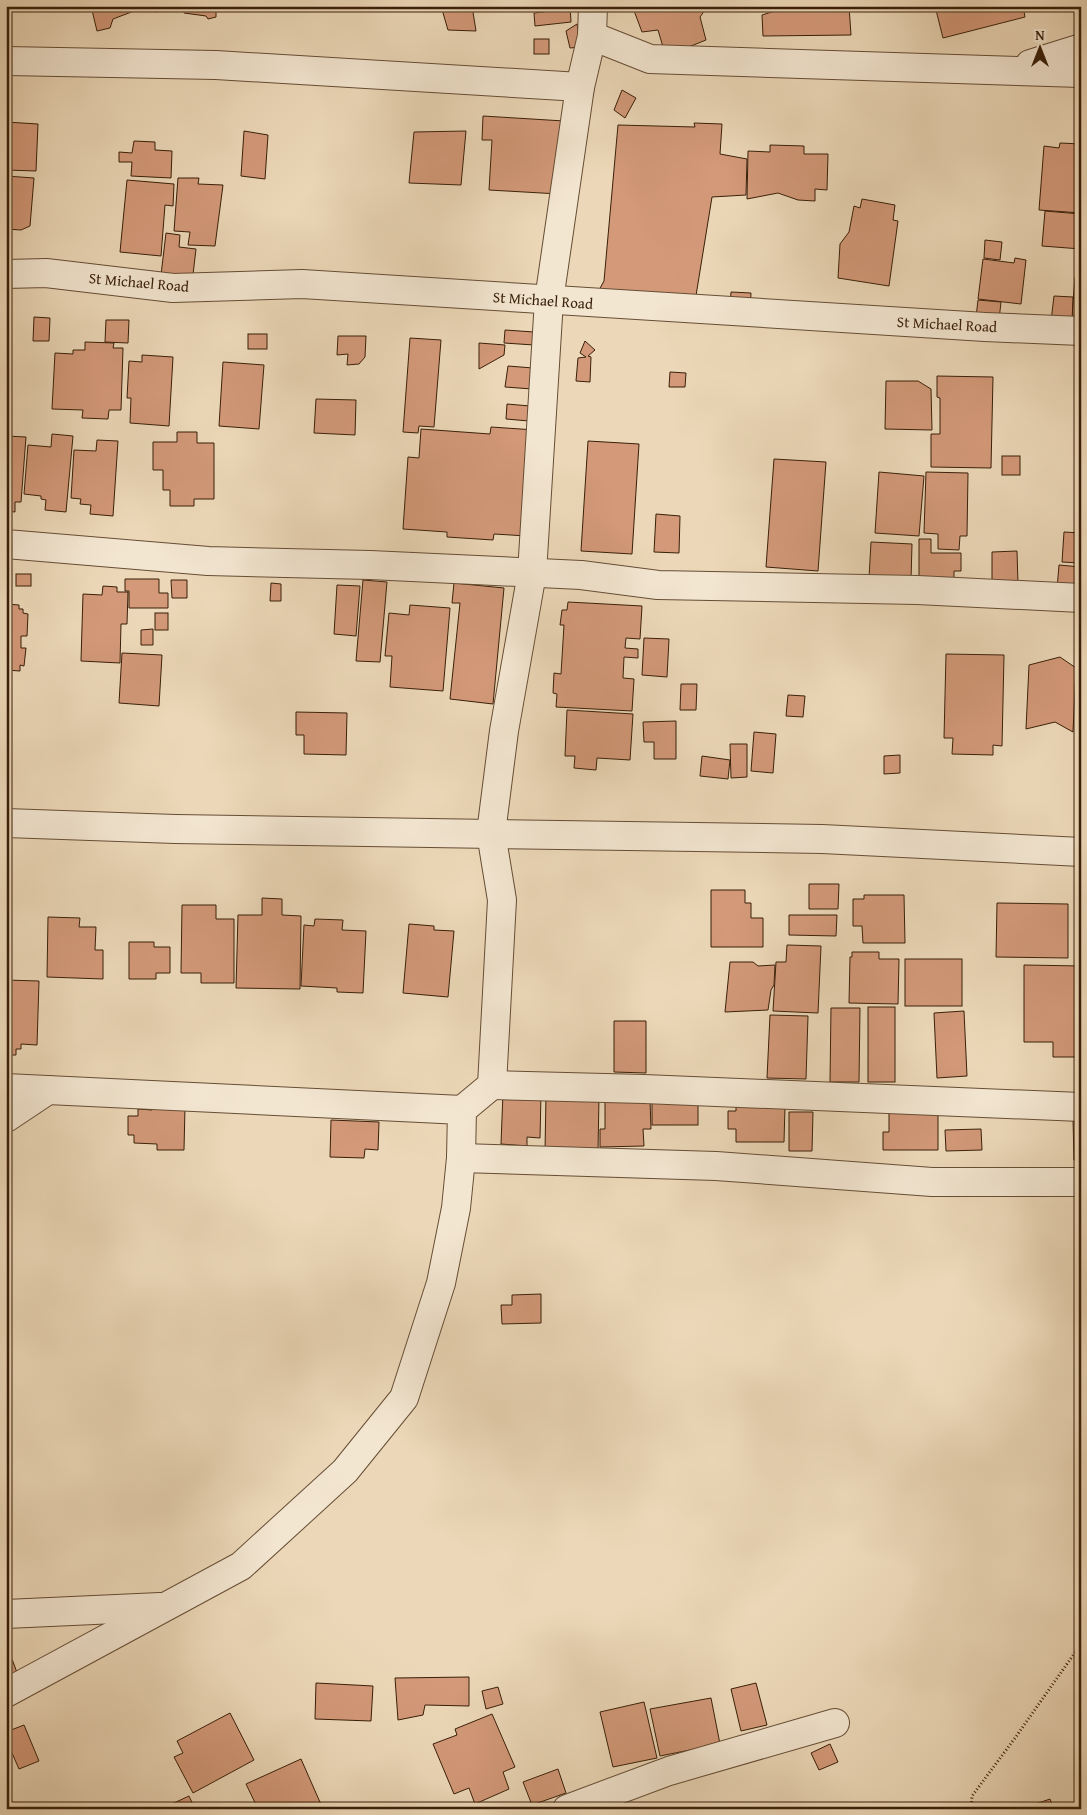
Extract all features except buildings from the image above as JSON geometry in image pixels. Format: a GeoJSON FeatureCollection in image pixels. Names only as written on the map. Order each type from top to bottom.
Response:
{"type":"FeatureCollection","features":[{"type":"Feature","properties":{"kind":"street"},"geometry":{"type":"LineString","coordinates":[[492,1084],[502,900],[491,833],[504,731],[532,573],[549,300],[580,87],[592,36],[593,6]]}},
{"type":"Feature","properties":{"kind":"street"},"geometry":{"type":"LineString","coordinates":[[592,36],[650,59],[1081,73]]}},
{"type":"Feature","properties":{"kind":"street"},"geometry":{"type":"LineString","coordinates":[[1009,70],[1081,48]]}},
{"type":"Feature","properties":{"kind":"street"},"geometry":{"type":"LineString","coordinates":[[6,62],[216,65],[580,87]]}},
{"type":"Feature","properties":{"kind":"street","name":"St Michael Road"},"geometry":{"type":"LineString","coordinates":[[6,274],[46,273],[173,288],[302,284],[985,327],[1081,331]]}},
{"type":"Feature","properties":{"kind":"street"},"geometry":{"type":"LineString","coordinates":[[6,544],[208,560],[370,564],[581,576],[658,585],[917,590],[1081,598]]}},
{"type":"Feature","properties":{"kind":"street"},"geometry":{"type":"LineString","coordinates":[[6,823],[175,829],[822,839],[1081,852]]}},
{"type":"Feature","properties":{"kind":"street"},"geometry":{"type":"LineString","coordinates":[[6,1088],[462,1110],[492,1084],[644,1088],[1081,1107]]}},
{"type":"Feature","properties":{"kind":"street"},"geometry":{"type":"LineString","coordinates":[[6,1118],[48,1090]]}},
{"type":"Feature","properties":{"kind":"street"},"geometry":{"type":"LineString","coordinates":[[6,1693],[241,1566],[345,1472],[404,1398],[440,1283],[456,1208],[461,1158],[462,1110]]}},
{"type":"Feature","properties":{"kind":"street"},"geometry":{"type":"LineString","coordinates":[[461,1158],[716,1166],[932,1182],[1081,1182]]}},
{"type":"Feature","properties":{"kind":"street"},"geometry":{"type":"LineString","coordinates":[[6,1614],[166,1607]]}},
{"type":"Feature","properties":{"kind":"street"},"geometry":{"type":"LineString","coordinates":[[567,1809],[669,1771],[835,1723]]}},
{"type":"Feature","properties":{"kind":"path"},"geometry":{"type":"LineString","coordinates":[[971,1809],[972,1796],[1016,1738],[1081,1644]]}}]}
